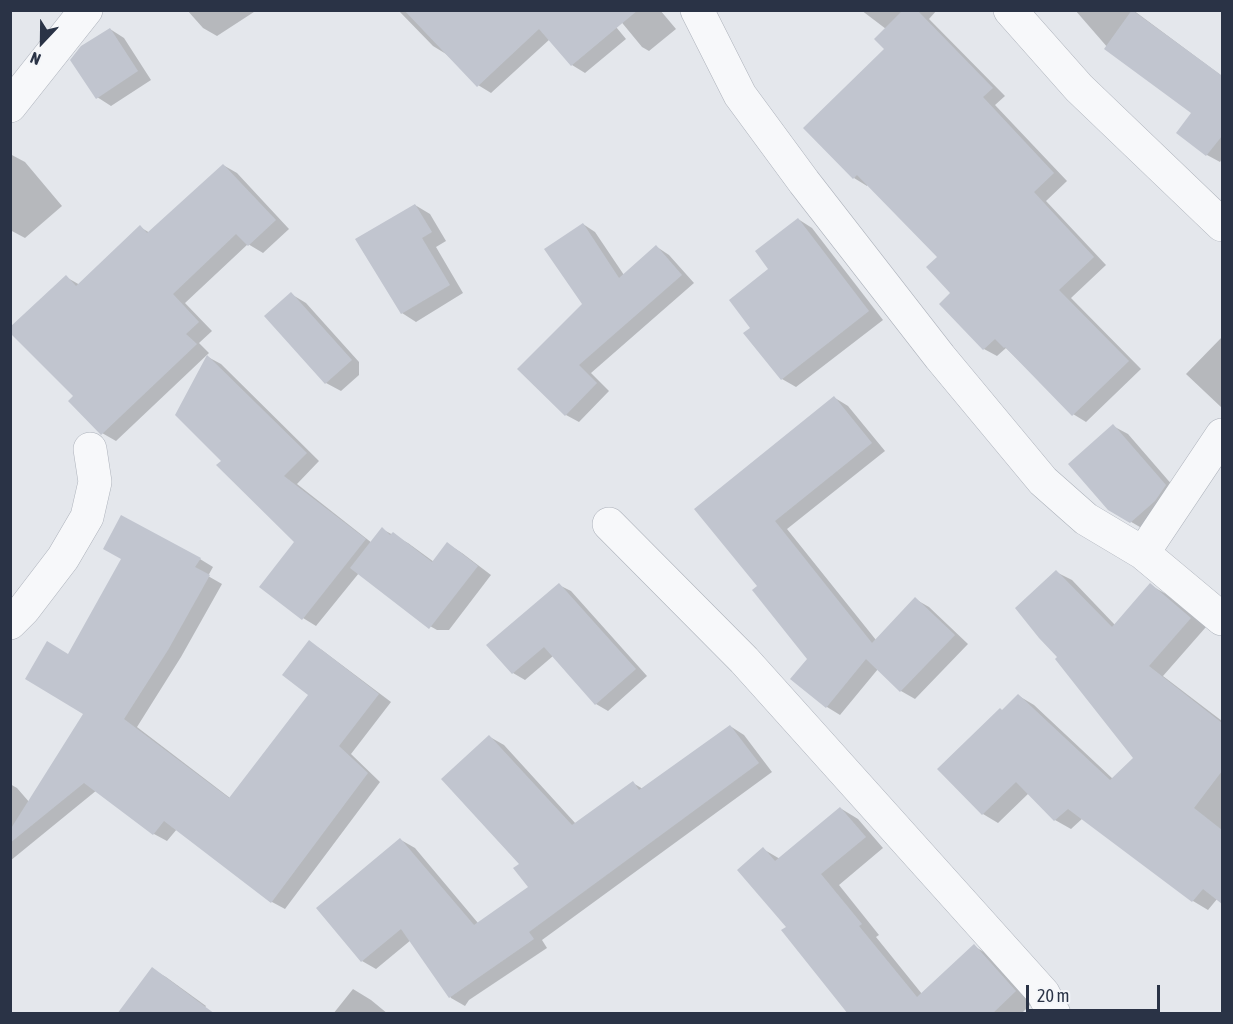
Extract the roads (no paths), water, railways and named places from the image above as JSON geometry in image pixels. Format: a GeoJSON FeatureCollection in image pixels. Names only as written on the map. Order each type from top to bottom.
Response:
{"type":"FeatureCollection","features":[{"type":"Feature","properties":{"kind":"street"},"geometry":{"type":"LineString","coordinates":[[10,106],[86,10]]}},
{"type":"Feature","properties":{"kind":"street"},"geometry":{"type":"LineString","coordinates":[[697,10],[740,95],[804,182],[947,366],[1043,481],[1086,519],[1143,553],[1222,619]]}},
{"type":"Feature","properties":{"kind":"street"},"geometry":{"type":"LineString","coordinates":[[1010,10],[1079,88],[1222,225]]}},
{"type":"Feature","properties":{"kind":"street"},"geometry":{"type":"LineString","coordinates":[[1143,553],[1222,435]]}},
{"type":"Feature","properties":{"kind":"street"},"geometry":{"type":"LineString","coordinates":[[10,623],[24,609],[63,558],[87,518],[95,482],[90,449]]}},
{"type":"Feature","properties":{"kind":"street"},"geometry":{"type":"LineString","coordinates":[[609,524],[744,660],[1043,993],[1054,1014]]}}]}
